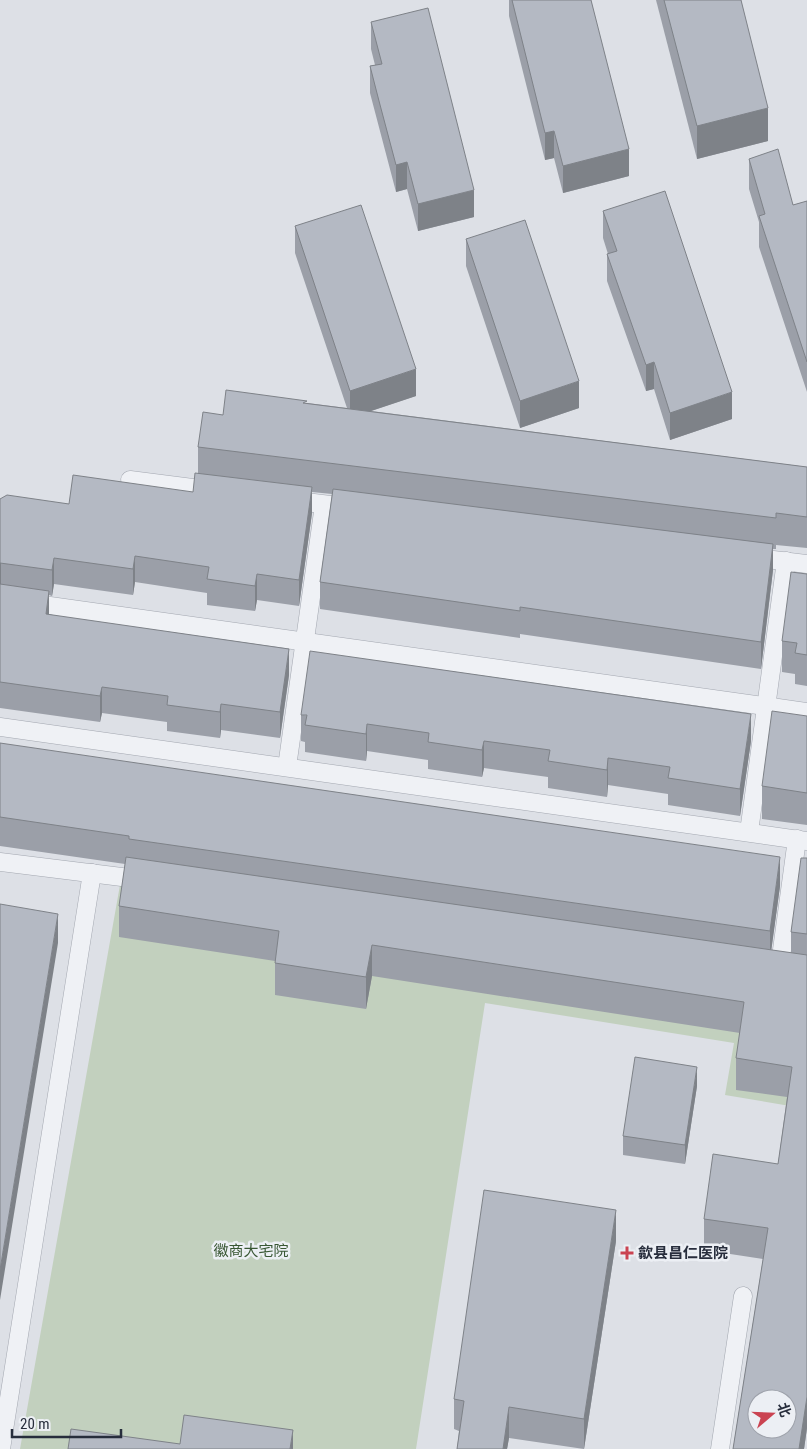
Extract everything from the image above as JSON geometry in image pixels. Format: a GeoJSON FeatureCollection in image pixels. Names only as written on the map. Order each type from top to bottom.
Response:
{"type":"FeatureCollection","features":[{"type":"Feature","properties":{"kind":"lane"},"geometry":{"type":"LineString","coordinates":[[130,480],[237,494]]}},
{"type":"Feature","properties":{"kind":"lane"},"geometry":{"type":"LineString","coordinates":[[275,498],[373,511]]}},
{"type":"Feature","properties":{"kind":"lane"},"geometry":{"type":"LineString","coordinates":[[287,767],[324,505]]}},
{"type":"Feature","properties":{"kind":"lane"},"geometry":{"type":"LineString","coordinates":[[737,555],[807,564]]}},
{"type":"Feature","properties":{"kind":"lane"},"geometry":{"type":"LineString","coordinates":[[749,832],[786,562]]}},
{"type":"Feature","properties":{"kind":"lane"},"geometry":{"type":"LineString","coordinates":[[0,600],[807,712]]}},
{"type":"Feature","properties":{"kind":"lane"},"geometry":{"type":"LineString","coordinates":[[0,726],[802,840],[779,972]]}},
{"type":"Feature","properties":{"kind":"lane"},"geometry":{"type":"LineString","coordinates":[[0,862],[160,883]]}},
{"type":"Feature","properties":{"kind":"lane"},"geometry":{"type":"LineString","coordinates":[[1,1449],[92,873]]}},
{"type":"Feature","properties":{"kind":"lane"},"geometry":{"type":"LineString","coordinates":[[759,969],[798,974]]}},
{"type":"Feature","properties":{"kind":"lane"},"geometry":{"type":"LineString","coordinates":[[720,1449],[743,1296]]}},
{"type":"Feature","properties":{"kind":"green space","name":"徽商大宅院"},"geometry":{"type":"Polygon","coordinates":[[[120,885],[807,996],[790,1106],[725,1095],[734,1043],[485,1003],[416,1449],[20,1449],[120,885]]]}},
{"type":"Feature","properties":{"kind":"building"},"geometry":{"type":"Polygon","coordinates":[[[512,0],[591,0],[629,149],[563,166],[554,131],[545,133],[512,0]]]}},
{"type":"Feature","properties":{"kind":"building"},"geometry":{"type":"Polygon","coordinates":[[[664,0],[741,0],[768,108],[697,126],[664,0]]]}},
{"type":"Feature","properties":{"kind":"building"},"geometry":{"type":"Polygon","coordinates":[[[428,8],[474,190],[418,204],[407,162],[396,165],[379,101],[370,66],[382,64],[371,22],[428,8]]]}},
{"type":"Feature","properties":{"kind":"building"},"geometry":{"type":"Polygon","coordinates":[[[778,149],[793,205],[807,201],[807,362],[759,216],[765,214],[749,159],[778,149]]]}},
{"type":"Feature","properties":{"kind":"building"},"geometry":{"type":"Polygon","coordinates":[[[665,191],[732,392],[670,413],[654,362],[646,365],[607,254],[617,251],[603,211],[665,191]]]}},
{"type":"Feature","properties":{"kind":"building"},"geometry":{"type":"Polygon","coordinates":[[[361,205],[416,369],[350,391],[295,226],[361,205]]]}},
{"type":"Feature","properties":{"kind":"building"},"geometry":{"type":"Polygon","coordinates":[[[525,220],[579,381],[520,401],[466,239],[525,220]]]}},
{"type":"Feature","properties":{"kind":"building"},"geometry":{"type":"Polygon","coordinates":[[[226,390],[307,401],[303,403],[807,467],[807,517],[776,513],[776,518],[198,447],[203,412],[223,415],[226,390]]]}},
{"type":"Feature","properties":{"kind":"building"},"geometry":{"type":"Polygon","coordinates":[[[195,473],[312,487],[299,580],[257,574],[255,586],[207,579],[209,567],[135,556],[133,569],[54,558],[52,570],[0,563],[0,499],[7,495],[69,504],[73,475],[193,492],[195,473]]]}},
{"type":"Feature","properties":{"kind":"building"},"geometry":{"type":"Polygon","coordinates":[[[333,489],[773,544],[761,642],[520,607],[520,611],[320,582],[333,489]]]}},
{"type":"Feature","properties":{"kind":"building"},"geometry":{"type":"Polygon","coordinates":[[[791,572],[807,574],[807,655],[795,653],[797,643],[782,641],[791,572]]]}},
{"type":"Feature","properties":{"kind":"building"},"geometry":{"type":"Polygon","coordinates":[[[0,584],[49,591],[46,614],[289,649],[280,712],[221,704],[220,712],[167,705],[168,696],[102,687],[100,696],[0,682],[0,584]]]}},
{"type":"Feature","properties":{"kind":"building"},"geometry":{"type":"Polygon","coordinates":[[[310,651],[751,714],[740,789],[668,778],[670,767],[608,758],[607,770],[548,761],[550,750],[484,741],[482,750],[428,742],[429,733],[367,724],[366,734],[305,725],[307,715],[301,715],[310,651]]]}},
{"type":"Feature","properties":{"kind":"building"},"geometry":{"type":"Polygon","coordinates":[[[772,711],[807,716],[807,793],[762,786],[772,711]]]}},
{"type":"Feature","properties":{"kind":"building"},"geometry":{"type":"Polygon","coordinates":[[[0,743],[780,857],[770,931],[129,839],[129,836],[0,817],[0,743]]]}},
{"type":"Feature","properties":{"kind":"building"},"geometry":{"type":"Polygon","coordinates":[[[126,857],[807,955],[807,1397],[799,1449],[733,1449],[768,1228],[704,1219],[713,1154],[778,1164],[792,1067],[736,1058],[744,1002],[372,945],[366,977],[275,963],[279,931],[119,906],[126,857]]]}},
{"type":"Feature","properties":{"kind":"building"},"geometry":{"type":"Polygon","coordinates":[[[801,858],[807,858],[807,934],[791,932],[801,858]]]}},
{"type":"Feature","properties":{"kind":"building"},"geometry":{"type":"Polygon","coordinates":[[[0,904],[58,914],[0,1270],[0,904]]]}},
{"type":"Feature","properties":{"kind":"building"},"geometry":{"type":"Polygon","coordinates":[[[635,1057],[697,1067],[685,1145],[623,1136],[635,1057]]]}},
{"type":"Feature","properties":{"kind":"building"},"geometry":{"type":"Polygon","coordinates":[[[484,1190],[616,1210],[584,1419],[509,1407],[503,1449],[457,1449],[464,1401],[454,1399],[484,1190]]]}},
{"type":"Feature","properties":{"kind":"building"},"geometry":{"type":"Polygon","coordinates":[[[184,1415],[293,1430],[290,1449],[68,1449],[71,1429],[180,1444],[184,1415]]]}},
{"type":"Feature","properties":{"kind":"place","name":"歙县昌仁医院"},"geometry":{"type":"Point","coordinates":[627,1253]}}]}
